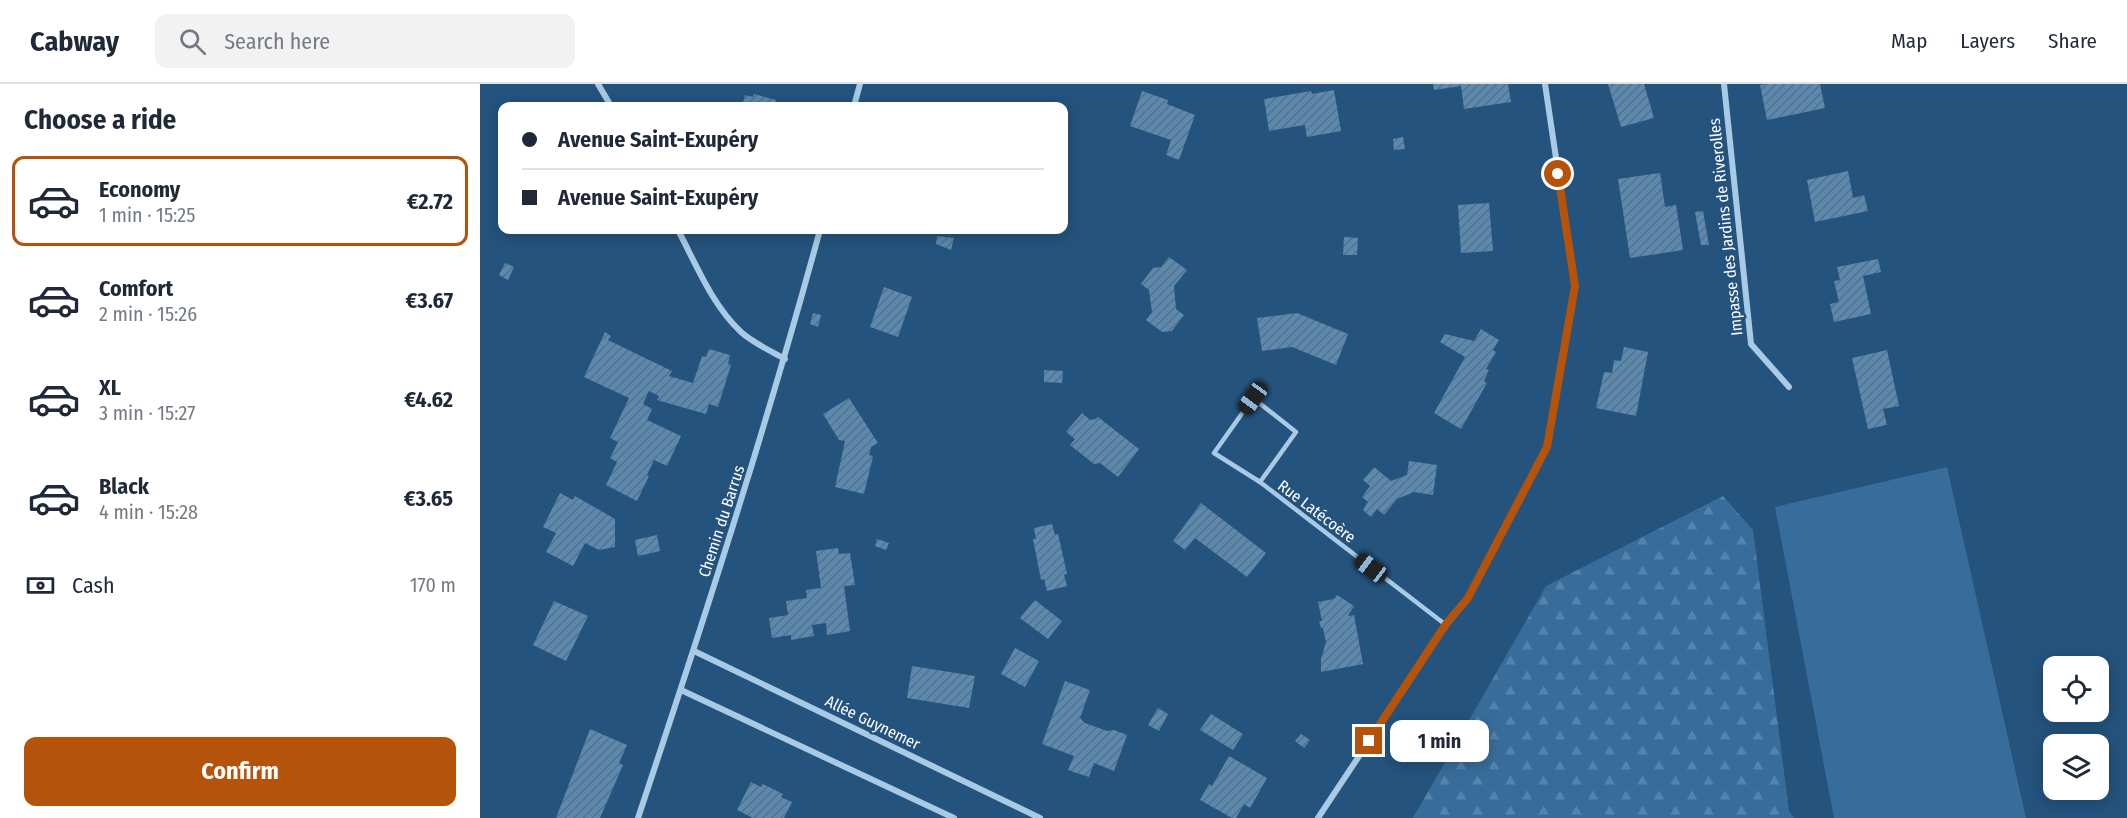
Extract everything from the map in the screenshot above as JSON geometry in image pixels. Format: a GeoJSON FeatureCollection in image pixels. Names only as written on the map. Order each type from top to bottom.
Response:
{"type":"FeatureCollection","features":[{"type":"Feature","properties":{"kind":"street"},"geometry":{"type":"LineString","coordinates":[[598,84],[609,102]]}},
{"type":"Feature","properties":{"kind":"street"},"geometry":{"type":"LineString","coordinates":[[855,102],[860,84]]}},
{"type":"Feature","properties":{"kind":"street"},"geometry":{"type":"LineString","coordinates":[[1318,818],[1446,624],[1468,598],[1547,447],[1575,286],[1545,84]]}},
{"type":"Feature","properties":{"kind":"street","name":"Impasse des Jardins de Riverolles"},"geometry":{"type":"LineString","coordinates":[[1724,84],[1750,344],[1790,387]]}},
{"type":"Feature","properties":{"kind":"street"},"geometry":{"type":"LineString","coordinates":[[680,234],[702,277],[722,309],[742,333],[785,359]]}},
{"type":"Feature","properties":{"kind":"street","name":"Chemin du Barrus"},"geometry":{"type":"LineString","coordinates":[[638,818],[744,494],[785,359],[819,234]]}},
{"type":"Feature","properties":{"kind":"street","name":"Allée Guynemer"},"geometry":{"type":"LineString","coordinates":[[694,651],[1040,818]]}},
{"type":"Feature","properties":{"kind":"street"},"geometry":{"type":"LineString","coordinates":[[681,690],[954,818]]}},
{"type":"Feature","properties":{"kind":"lane","name":"Rue Latécoère"},"geometry":{"type":"LineString","coordinates":[[1260,482],[1296,432],[1253,398],[1214,453],[1260,482],[1446,624]]}},
{"type":"Feature","properties":{"kind":"green space"},"geometry":{"type":"Polygon","coordinates":[[[1947,467],[2026,818],[1834,818],[1775,507],[1947,467]]]}},
{"type":"Feature","properties":{"kind":"green space"},"geometry":{"type":"Polygon","coordinates":[[[1723,496],[1753,530],[1789,811],[1794,818],[1413,818],[1546,586],[1723,496]]]}},
{"type":"Feature","properties":{"kind":"building"},"geometry":{"type":"Polygon","coordinates":[[[1433,84],[1508,84],[1511,102],[1464,109],[1461,86],[1434,90],[1433,84]]]}},
{"type":"Feature","properties":{"kind":"building"},"geometry":{"type":"Polygon","coordinates":[[[1608,84],[1644,84],[1654,118],[1621,127],[1608,84]]]}},
{"type":"Feature","properties":{"kind":"building"},"geometry":{"type":"Polygon","coordinates":[[[1820,84],[1825,108],[1767,120],[1760,85],[1820,84]]]}},
{"type":"Feature","properties":{"kind":"building"},"geometry":{"type":"Polygon","coordinates":[[[1334,90],[1341,131],[1307,137],[1305,125],[1269,131],[1264,99],[1311,91],[1312,94],[1334,90]]]}},
{"type":"Feature","properties":{"kind":"building"},"geometry":{"type":"Polygon","coordinates":[[[1142,91],[1168,100],[1167,104],[1195,115],[1179,160],[1166,155],[1171,140],[1130,126],[1142,91]]]}},
{"type":"Feature","properties":{"kind":"building"},"geometry":{"type":"Polygon","coordinates":[[[754,94],[776,100],[776,102],[743,102],[745,95],[753,97],[754,94]]]}},
{"type":"Feature","properties":{"kind":"building"},"geometry":{"type":"Polygon","coordinates":[[[1403,137],[1405,149],[1394,150],[1393,139],[1403,137]]]}},
{"type":"Feature","properties":{"kind":"building"},"geometry":{"type":"Polygon","coordinates":[[[1848,171],[1853,198],[1864,195],[1868,211],[1815,222],[1807,180],[1848,171]]]}},
{"type":"Feature","properties":{"kind":"building"},"geometry":{"type":"Polygon","coordinates":[[[1660,173],[1665,207],[1676,205],[1683,250],[1630,258],[1618,179],[1660,173]]]}},
{"type":"Feature","properties":{"kind":"building"},"geometry":{"type":"Polygon","coordinates":[[[1489,203],[1493,251],[1461,253],[1458,205],[1489,203]]]}},
{"type":"Feature","properties":{"kind":"building"},"geometry":{"type":"Polygon","coordinates":[[[1703,211],[1709,245],[1701,245],[1695,212],[1703,211]]]}},
{"type":"Feature","properties":{"kind":"building"},"geometry":{"type":"Polygon","coordinates":[[[937,236],[954,238],[951,250],[936,244],[937,236]]]}},
{"type":"Feature","properties":{"kind":"building"},"geometry":{"type":"Polygon","coordinates":[[[1344,237],[1358,238],[1357,255],[1343,255],[1344,237]]]}},
{"type":"Feature","properties":{"kind":"building"},"geometry":{"type":"Polygon","coordinates":[[[1169,257],[1187,270],[1174,286],[1176,309],[1184,315],[1172,331],[1162,332],[1146,320],[1152,312],[1149,290],[1141,284],[1153,268],[1161,267],[1169,257]]]}},
{"type":"Feature","properties":{"kind":"building"},"geometry":{"type":"Polygon","coordinates":[[[1878,259],[1881,272],[1863,276],[1871,314],[1834,322],[1830,304],[1839,302],[1834,281],[1840,280],[1837,267],[1878,259]]]}},
{"type":"Feature","properties":{"kind":"building"},"geometry":{"type":"Polygon","coordinates":[[[505,263],[514,267],[508,280],[499,275],[505,263]]]}},
{"type":"Feature","properties":{"kind":"building"},"geometry":{"type":"Polygon","coordinates":[[[884,287],[912,297],[898,337],[870,327],[884,287]]]}},
{"type":"Feature","properties":{"kind":"building"},"geometry":{"type":"Polygon","coordinates":[[[813,313],[821,315],[818,327],[810,324],[813,313]]]}},
{"type":"Feature","properties":{"kind":"building"},"geometry":{"type":"Polygon","coordinates":[[[1297,313],[1348,334],[1336,365],[1292,347],[1262,351],[1257,318],[1297,313]]]}},
{"type":"Feature","properties":{"kind":"building"},"geometry":{"type":"Polygon","coordinates":[[[1481,329],[1499,340],[1493,350],[1496,352],[1486,369],[1489,370],[1484,381],[1487,383],[1461,429],[1434,413],[1465,357],[1440,342],[1445,334],[1474,341],[1481,329]]]}},
{"type":"Feature","properties":{"kind":"building"},"geometry":{"type":"Polygon","coordinates":[[[605,332],[611,336],[608,340],[672,371],[669,376],[693,383],[702,356],[706,357],[709,349],[730,355],[728,364],[731,365],[718,407],[709,404],[706,414],[657,400],[659,396],[649,391],[643,404],[652,409],[647,420],[681,436],[667,466],[654,460],[637,501],[606,485],[617,462],[610,458],[618,442],[610,438],[629,398],[584,377],[605,332]]]}},
{"type":"Feature","properties":{"kind":"building"},"geometry":{"type":"Polygon","coordinates":[[[1624,347],[1648,352],[1636,416],[1596,408],[1604,372],[1612,373],[1614,360],[1621,361],[1624,347]]]}},
{"type":"Feature","properties":{"kind":"building"},"geometry":{"type":"Polygon","coordinates":[[[1887,350],[1899,406],[1883,409],[1887,425],[1868,429],[1852,358],[1887,350]]]}},
{"type":"Feature","properties":{"kind":"building"},"geometry":{"type":"Polygon","coordinates":[[[1044,370],[1063,371],[1062,383],[1044,382],[1044,370]]]}},
{"type":"Feature","properties":{"kind":"building"},"geometry":{"type":"Polygon","coordinates":[[[849,398],[878,443],[871,447],[869,455],[873,456],[864,494],[835,487],[845,441],[839,440],[823,414],[849,398]]]}},
{"type":"Feature","properties":{"kind":"building"},"geometry":{"type":"Polygon","coordinates":[[[1082,413],[1090,420],[1098,417],[1139,449],[1118,477],[1100,463],[1094,464],[1070,445],[1075,439],[1066,432],[1082,413]]]}},
{"type":"Feature","properties":{"kind":"building"},"geometry":{"type":"Polygon","coordinates":[[[1409,461],[1437,465],[1433,495],[1414,492],[1397,499],[1384,515],[1377,509],[1371,517],[1363,510],[1368,502],[1362,497],[1370,486],[1363,480],[1374,467],[1391,481],[1407,475],[1409,461]]]}},
{"type":"Feature","properties":{"kind":"building"},"geometry":{"type":"Polygon","coordinates":[[[560,493],[573,500],[575,496],[615,519],[615,547],[599,550],[585,543],[573,566],[546,552],[556,533],[543,527],[560,493]]]}},
{"type":"Feature","properties":{"kind":"building"},"geometry":{"type":"Polygon","coordinates":[[[1201,503],[1266,553],[1247,577],[1195,538],[1185,550],[1173,541],[1201,503]]]}},
{"type":"Feature","properties":{"kind":"building"},"geometry":{"type":"Polygon","coordinates":[[[1052,524],[1055,535],[1058,534],[1067,574],[1064,575],[1067,586],[1047,591],[1044,579],[1041,580],[1033,539],[1036,539],[1034,528],[1052,524]]]}},
{"type":"Feature","properties":{"kind":"building"},"geometry":{"type":"Polygon","coordinates":[[[657,535],[660,551],[638,556],[635,540],[657,535]]]}},
{"type":"Feature","properties":{"kind":"building"},"geometry":{"type":"Polygon","coordinates":[[[877,539],[889,543],[886,550],[875,546],[877,539]]]}},
{"type":"Feature","properties":{"kind":"building"},"geometry":{"type":"Polygon","coordinates":[[[838,548],[839,554],[850,553],[855,585],[844,586],[850,631],[827,635],[826,623],[812,625],[814,636],[791,640],[791,635],[772,638],[769,618],[788,615],[786,601],[807,598],[806,590],[821,588],[816,551],[838,548]]]}},
{"type":"Feature","properties":{"kind":"building"},"geometry":{"type":"Polygon","coordinates":[[[1337,595],[1354,606],[1348,616],[1354,615],[1363,664],[1321,672],[1321,659],[1326,642],[1319,621],[1322,621],[1318,602],[1334,599],[1337,595]]]}},
{"type":"Feature","properties":{"kind":"building"},"geometry":{"type":"Polygon","coordinates":[[[1035,600],[1062,621],[1048,639],[1020,618],[1035,600]]]}},
{"type":"Feature","properties":{"kind":"building"},"geometry":{"type":"Polygon","coordinates":[[[554,601],[588,616],[566,661],[533,645],[554,601]]]}},
{"type":"Feature","properties":{"kind":"building"},"geometry":{"type":"Polygon","coordinates":[[[1015,648],[1039,661],[1025,687],[1001,674],[1015,648]]]}},
{"type":"Feature","properties":{"kind":"building"},"geometry":{"type":"Polygon","coordinates":[[[912,666],[975,676],[969,708],[907,698],[912,666]]]}},
{"type":"Feature","properties":{"kind":"building"},"geometry":{"type":"Polygon","coordinates":[[[1065,681],[1090,690],[1080,718],[1085,723],[1127,735],[1114,771],[1094,763],[1089,777],[1068,770],[1074,756],[1042,744],[1065,681]]]}},
{"type":"Feature","properties":{"kind":"building"},"geometry":{"type":"Polygon","coordinates":[[[1158,708],[1168,714],[1159,731],[1148,725],[1158,708]]]}},
{"type":"Feature","properties":{"kind":"building"},"geometry":{"type":"Polygon","coordinates":[[[1211,714],[1243,734],[1233,750],[1200,730],[1211,714]]]}},
{"type":"Feature","properties":{"kind":"building"},"geometry":{"type":"Polygon","coordinates":[[[590,729],[627,745],[619,763],[623,765],[600,818],[556,818],[590,729]]]}},
{"type":"Feature","properties":{"kind":"building"},"geometry":{"type":"Polygon","coordinates":[[[1301,734],[1310,740],[1304,748],[1295,741],[1301,734]]]}},
{"type":"Feature","properties":{"kind":"building"},"geometry":{"type":"Polygon","coordinates":[[[1229,756],[1267,778],[1250,808],[1244,804],[1236,818],[1200,800],[1209,784],[1212,786],[1229,756]]]}},
{"type":"Feature","properties":{"kind":"building"},"geometry":{"type":"Polygon","coordinates":[[[751,782],[761,787],[763,784],[783,794],[781,797],[792,802],[784,818],[753,818],[737,810],[751,782]]]}},
{"type":"Feature","properties":{"kind":"route"},"geometry":{"type":"LineString","coordinates":[[1369,741],[1446,624],[1468,598],[1547,447],[1575,286],[1558,174]]}}]}
